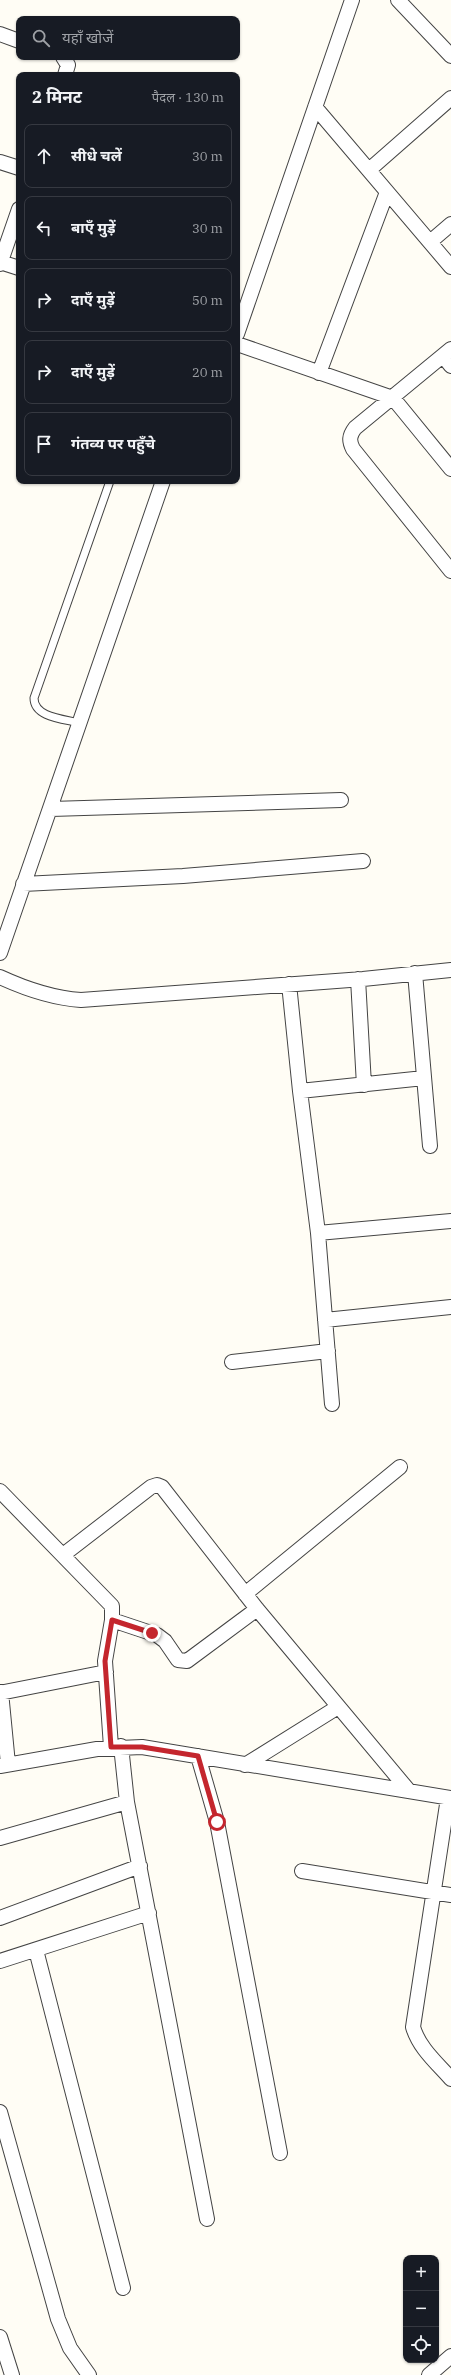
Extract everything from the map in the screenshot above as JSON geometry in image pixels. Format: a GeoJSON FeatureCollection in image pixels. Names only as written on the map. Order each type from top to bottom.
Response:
{"type":"FeatureCollection","features":[{"type":"Feature","properties":{"kind":"street"},"geometry":{"type":"LineString","coordinates":[[240,325],[352,0]]}},
{"type":"Feature","properties":{"kind":"street"},"geometry":{"type":"LineString","coordinates":[[398,0],[451,56]]}},
{"type":"Feature","properties":{"kind":"street"},"geometry":{"type":"LineString","coordinates":[[0,34],[16,40]]}},
{"type":"Feature","properties":{"kind":"street"},"geometry":{"type":"LineString","coordinates":[[65,60],[68,65],[66,72]]}},
{"type":"Feature","properties":{"kind":"street"},"geometry":{"type":"LineString","coordinates":[[369,170],[451,98]]}},
{"type":"Feature","properties":{"kind":"street"},"geometry":{"type":"LineString","coordinates":[[315,107],[451,267]]}},
{"type":"Feature","properties":{"kind":"street"},"geometry":{"type":"LineString","coordinates":[[0,162],[16,167]]}},
{"type":"Feature","properties":{"kind":"street"},"geometry":{"type":"LineString","coordinates":[[319,373],[387,192]]}},
{"type":"Feature","properties":{"kind":"street"},"geometry":{"type":"LineString","coordinates":[[16,217],[0,262],[16,267]]}},
{"type":"Feature","properties":{"kind":"street"},"geometry":{"type":"LineString","coordinates":[[430,242],[451,224]]}},
{"type":"Feature","properties":{"kind":"street"},"geometry":{"type":"LineString","coordinates":[[240,345],[393,398],[451,469]]}},
{"type":"Feature","properties":{"kind":"street"},"geometry":{"type":"LineString","coordinates":[[448,357],[355,428],[350,442],[353,449],[451,571]]}},
{"type":"Feature","properties":{"kind":"street"},"geometry":{"type":"LineString","coordinates":[[0,953],[22,884],[51,809],[162,484]]}},
{"type":"Feature","properties":{"kind":"street"},"geometry":{"type":"LineString","coordinates":[[51,809],[341,800]]}},
{"type":"Feature","properties":{"kind":"street"},"geometry":{"type":"LineString","coordinates":[[22,884],[183,876],[363,861]]}},
{"type":"Feature","properties":{"kind":"street"},"geometry":{"type":"LineString","coordinates":[[0,977],[21,987],[50,996],[81,1000],[358,979],[451,970]]}},
{"type":"Feature","properties":{"kind":"street"},"geometry":{"type":"LineString","coordinates":[[415,973],[430,1146]]}},
{"type":"Feature","properties":{"kind":"street"},"geometry":{"type":"LineString","coordinates":[[358,979],[364,1085]]}},
{"type":"Feature","properties":{"kind":"street"},"geometry":{"type":"LineString","coordinates":[[289,984],[300,1091],[318,1233],[332,1404]]}},
{"type":"Feature","properties":{"kind":"street"},"geometry":{"type":"LineString","coordinates":[[300,1091],[424,1078]]}},
{"type":"Feature","properties":{"kind":"street"},"geometry":{"type":"LineString","coordinates":[[318,1233],[451,1221]]}},
{"type":"Feature","properties":{"kind":"street"},"geometry":{"type":"LineString","coordinates":[[325,1320],[451,1307]]}},
{"type":"Feature","properties":{"kind":"street"},"geometry":{"type":"LineString","coordinates":[[232,1362],[328,1351]]}},
{"type":"Feature","properties":{"kind":"street"},"geometry":{"type":"LineString","coordinates":[[245,1594],[400,1467]]}},
{"type":"Feature","properties":{"kind":"street"},"geometry":{"type":"LineString","coordinates":[[63,1555],[148,1489],[157,1485],[168,1494],[257,1609],[409,1791]]}},
{"type":"Feature","properties":{"kind":"street"},"geometry":{"type":"LineString","coordinates":[[0,1491],[110,1602],[113,1611],[106,1651],[106,1672],[116,1746],[207,2219]]}},
{"type":"Feature","properties":{"kind":"street"},"geometry":{"type":"LineString","coordinates":[[112,1620],[157,1635],[165,1641],[178,1660],[187,1661],[257,1609]]}},
{"type":"Feature","properties":{"kind":"street"},"geometry":{"type":"LineString","coordinates":[[106,1672],[0,1692],[4,1765],[116,1746],[142,1747],[450,1798],[433,1893],[413,2026],[415,2036],[422,2047],[451,2079]]}},
{"type":"Feature","properties":{"kind":"street"},"geometry":{"type":"LineString","coordinates":[[245,1765],[338,1707]]}},
{"type":"Feature","properties":{"kind":"street"},"geometry":{"type":"LineString","coordinates":[[198,1756],[217,1822],[280,2153]]}},
{"type":"Feature","properties":{"kind":"street"},"geometry":{"type":"LineString","coordinates":[[0,1838],[127,1802]]}},
{"type":"Feature","properties":{"kind":"street"},"geometry":{"type":"LineString","coordinates":[[0,1918],[140,1866]]}},
{"type":"Feature","properties":{"kind":"street"},"geometry":{"type":"LineString","coordinates":[[302,1871],[451,1895]]}},
{"type":"Feature","properties":{"kind":"street"},"geometry":{"type":"LineString","coordinates":[[0,1962],[149,1913]]}},
{"type":"Feature","properties":{"kind":"street"},"geometry":{"type":"LineString","coordinates":[[36,1950],[123,2288]]}},
{"type":"Feature","properties":{"kind":"street"},"geometry":{"type":"LineString","coordinates":[[0,2112],[58,2320],[70,2348],[89,2375]]}},
{"type":"Feature","properties":{"kind":"street"},"geometry":{"type":"LineString","coordinates":[[0,2337],[12,2375]]}},
{"type":"Feature","properties":{"kind":"street"},"geometry":{"type":"LineString","coordinates":[[429,2375],[451,2356]]}},
{"type":"Feature","properties":{"kind":"lane"},"geometry":{"type":"LineString","coordinates":[[80,723],[44,714],[38,710],[34,704],[34,698],[109,484]]}},
{"type":"Feature","properties":{"kind":"route"},"geometry":{"type":"LineString","coordinates":[[152,1633],[112,1620],[105,1661],[111,1747],[142,1747],[198,1756],[217,1822]]}}]}
